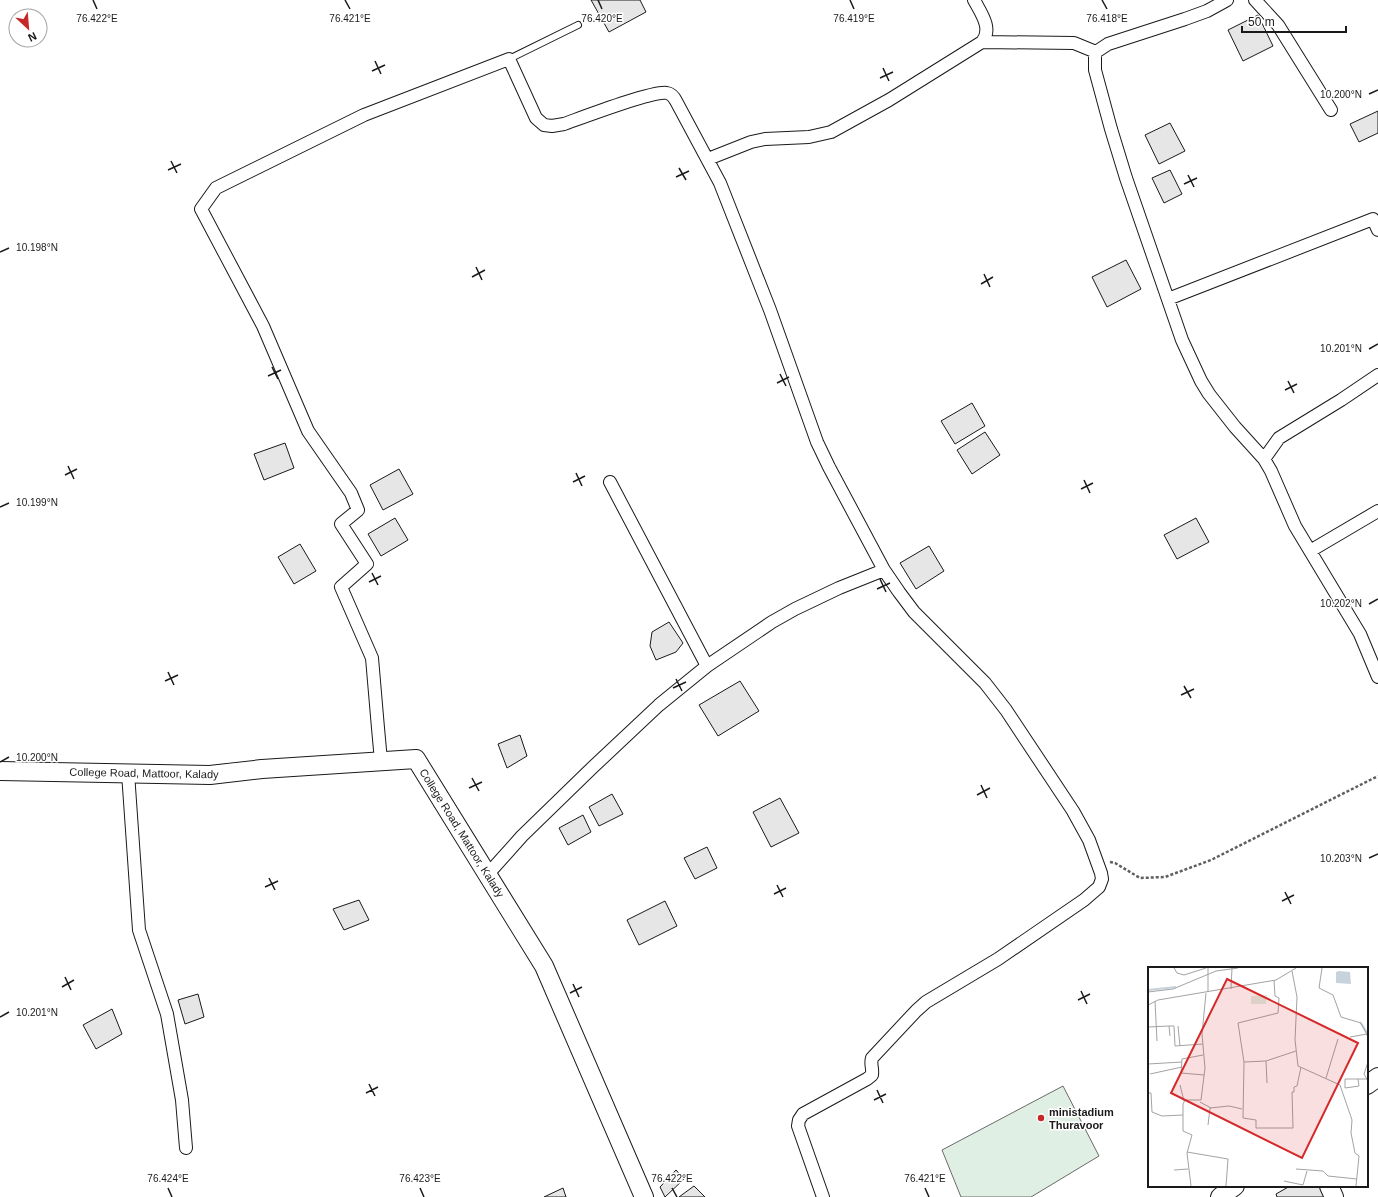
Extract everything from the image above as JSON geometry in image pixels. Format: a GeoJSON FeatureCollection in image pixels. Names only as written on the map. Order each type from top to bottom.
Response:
{"type":"FeatureCollection","features":[{"type":"Feature","properties":{"kind":"street"},"geometry":{"type":"LineString","coordinates":[[708,159],[751,142],[765,139],[809,137],[831,132],[889,100],[982,42],[985,38],[987,30],[985,20],[974,0]]}},
{"type":"Feature","properties":{"kind":"street"},"geometry":{"type":"LineString","coordinates":[[1227,0],[1206,11],[1185,19],[1108,44],[1096,52],[1095,70],[1126,178],[1182,340],[1201,381],[1226,417],[1264,460],[1271,471],[1295,526],[1360,634],[1378,677]]}},
{"type":"Feature","properties":{"kind":"street"},"geometry":{"type":"LineString","coordinates":[[1256,0],[1278,25],[1331,110]]}},
{"type":"Feature","properties":{"kind":"street"},"geometry":{"type":"LineString","coordinates":[[982,42],[1074,43],[1096,52]]}},
{"type":"Feature","properties":{"kind":"street"},"geometry":{"type":"LineString","coordinates":[[382,761],[372,658],[341,587],[367,564],[341,524],[358,510],[351,493],[308,431],[263,326],[201,208],[216,188],[364,115],[509,59],[536,118],[544,125],[552,126],[564,124],[648,96],[668,93],[674,96],[720,183],[770,310],[817,442],[884,570],[914,612],[985,683],[1014,721],[1073,810],[1089,840],[1102,873],[1102,879],[1099,887],[1084,900],[998,959],[926,1002],[872,1058],[870,1063],[873,1071],[872,1075],[803,1114],[799,1120],[798,1126],[823,1197]]}},
{"type":"Feature","properties":{"kind":"street"},"geometry":{"type":"LineString","coordinates":[[1168,299],[1373,219],[1378,230]]}},
{"type":"Feature","properties":{"kind":"street"},"geometry":{"type":"LineString","coordinates":[[1264,460],[1279,438],[1341,400],[1378,375]]}},
{"type":"Feature","properties":{"kind":"street"},"geometry":{"type":"LineString","coordinates":[[610,482],[707,666]]}},
{"type":"Feature","properties":{"kind":"street"},"geometry":{"type":"LineString","coordinates":[[1310,551],[1378,511]]}},
{"type":"Feature","properties":{"kind":"street"},"geometry":{"type":"LineString","coordinates":[[488,874],[522,836],[592,767],[660,705],[707,666],[789,612],[839,588],[884,570]]}},
{"type":"Feature","properties":{"kind":"street","name":"College Road, Mattoor, Kalady"},"geometry":{"type":"LineString","coordinates":[[0,771],[210,775],[262,768],[416,759],[544,966],[644,1197]]}},
{"type":"Feature","properties":{"kind":"street"},"geometry":{"type":"LineString","coordinates":[[128,773],[139,930],[167,1014],[182,1100],[186,1148]]}},
{"type":"Feature","properties":{"kind":"street"},"geometry":{"type":"LineString","coordinates":[[1368,1084],[1378,1077]]}},
{"type":"Feature","properties":{"kind":"street"},"geometry":{"type":"LineString","coordinates":[[1220,1197],[1234,1187]]}},
{"type":"Feature","properties":{"kind":"street"},"geometry":{"type":"LineString","coordinates":[[1329,1187],[1334,1197]]}},
{"type":"Feature","properties":{"kind":"lane"},"geometry":{"type":"LineString","coordinates":[[509,59],[578,25]]}},
{"type":"Feature","properties":{"kind":"path"},"geometry":{"type":"LineString","coordinates":[[1104,862],[1115,863],[1140,878],[1166,877],[1211,860],[1378,776]]}},
{"type":"Feature","properties":{"kind":"green space","name":"ministadium Thuravoor"},"geometry":{"type":"Polygon","coordinates":[[[1063,1086],[1099,1156],[1031,1197],[961,1197],[942,1150],[1063,1086]]]}},
{"type":"Feature","properties":{"kind":"building"},"geometry":{"type":"Polygon","coordinates":[[[591,0],[640,0],[646,12],[609,32],[591,0]]]}},
{"type":"Feature","properties":{"kind":"building"},"geometry":{"type":"Polygon","coordinates":[[[1258,15],[1273,46],[1243,61],[1228,30],[1258,15]]]}},
{"type":"Feature","properties":{"kind":"building"},"geometry":{"type":"Polygon","coordinates":[[[1378,111],[1378,133],[1359,142],[1350,124],[1378,111]]]}},
{"type":"Feature","properties":{"kind":"building"},"geometry":{"type":"Polygon","coordinates":[[[1170,123],[1185,151],[1159,164],[1145,135],[1170,123]]]}},
{"type":"Feature","properties":{"kind":"building"},"geometry":{"type":"Polygon","coordinates":[[[1170,170],[1182,194],[1164,203],[1152,178],[1170,170]]]}},
{"type":"Feature","properties":{"kind":"building"},"geometry":{"type":"Polygon","coordinates":[[[1126,260],[1141,289],[1107,307],[1092,277],[1126,260]]]}},
{"type":"Feature","properties":{"kind":"building"},"geometry":{"type":"Polygon","coordinates":[[[972,403],[985,426],[955,444],[941,421],[972,403]]]}},
{"type":"Feature","properties":{"kind":"building"},"geometry":{"type":"Polygon","coordinates":[[[985,432],[1000,455],[972,474],[957,450],[985,432]]]}},
{"type":"Feature","properties":{"kind":"building"},"geometry":{"type":"Polygon","coordinates":[[[285,443],[294,468],[264,480],[254,454],[285,443]]]}},
{"type":"Feature","properties":{"kind":"building"},"geometry":{"type":"Polygon","coordinates":[[[399,469],[413,494],[383,510],[370,485],[399,469]]]}},
{"type":"Feature","properties":{"kind":"building"},"geometry":{"type":"Polygon","coordinates":[[[395,518],[408,540],[381,556],[368,534],[395,518]]]}},
{"type":"Feature","properties":{"kind":"building"},"geometry":{"type":"Polygon","coordinates":[[[1196,518],[1209,542],[1177,559],[1164,535],[1196,518]]]}},
{"type":"Feature","properties":{"kind":"building"},"geometry":{"type":"Polygon","coordinates":[[[300,544],[316,571],[294,584],[278,557],[300,544]]]}},
{"type":"Feature","properties":{"kind":"building"},"geometry":{"type":"Polygon","coordinates":[[[929,546],[944,571],[916,589],[900,563],[929,546]]]}},
{"type":"Feature","properties":{"kind":"building"},"geometry":{"type":"Polygon","coordinates":[[[669,622],[683,643],[676,652],[656,660],[650,646],[652,632],[669,622]]]}},
{"type":"Feature","properties":{"kind":"building"},"geometry":{"type":"Polygon","coordinates":[[[740,681],[759,711],[718,736],[699,705],[740,681]]]}},
{"type":"Feature","properties":{"kind":"building"},"geometry":{"type":"Polygon","coordinates":[[[520,735],[527,756],[507,768],[498,744],[520,735]]]}},
{"type":"Feature","properties":{"kind":"building"},"geometry":{"type":"Polygon","coordinates":[[[612,794],[623,814],[599,826],[589,807],[612,794]]]}},
{"type":"Feature","properties":{"kind":"building"},"geometry":{"type":"Polygon","coordinates":[[[780,798],[799,833],[771,847],[753,812],[780,798]]]}},
{"type":"Feature","properties":{"kind":"building"},"geometry":{"type":"Polygon","coordinates":[[[583,815],[591,832],[568,845],[559,828],[583,815]]]}},
{"type":"Feature","properties":{"kind":"building"},"geometry":{"type":"Polygon","coordinates":[[[707,847],[717,868],[695,879],[684,858],[707,847]]]}},
{"type":"Feature","properties":{"kind":"building"},"geometry":{"type":"Polygon","coordinates":[[[359,900],[369,920],[344,930],[333,909],[359,900]]]}},
{"type":"Feature","properties":{"kind":"building"},"geometry":{"type":"Polygon","coordinates":[[[665,901],[677,926],[639,945],[627,920],[665,901]]]}},
{"type":"Feature","properties":{"kind":"building"},"geometry":{"type":"Polygon","coordinates":[[[198,994],[204,1017],[185,1024],[178,1000],[198,994]]]}},
{"type":"Feature","properties":{"kind":"building"},"geometry":{"type":"Polygon","coordinates":[[[112,1009],[122,1034],[96,1049],[83,1025],[112,1009]]]}},
{"type":"Feature","properties":{"kind":"building"},"geometry":{"type":"Polygon","coordinates":[[[676,1170],[684,1179],[665,1197],[660,1187],[676,1170]]]}},
{"type":"Feature","properties":{"kind":"building"},"geometry":{"type":"Polygon","coordinates":[[[694,1186],[705,1197],[679,1197],[694,1186]]]}},
{"type":"Feature","properties":{"kind":"building"},"geometry":{"type":"Polygon","coordinates":[[[1288,1187],[1322,1187],[1324,1197],[1277,1197],[1276,1194],[1288,1187]]]}},
{"type":"Feature","properties":{"kind":"building"},"geometry":{"type":"Polygon","coordinates":[[[563,1188],[566,1197],[544,1197],[563,1188]]]}},
{"type":"Feature","properties":{"kind":"place","name":"ministadium Thuravoor"},"geometry":{"type":"Point","coordinates":[1041,1118]}}]}
